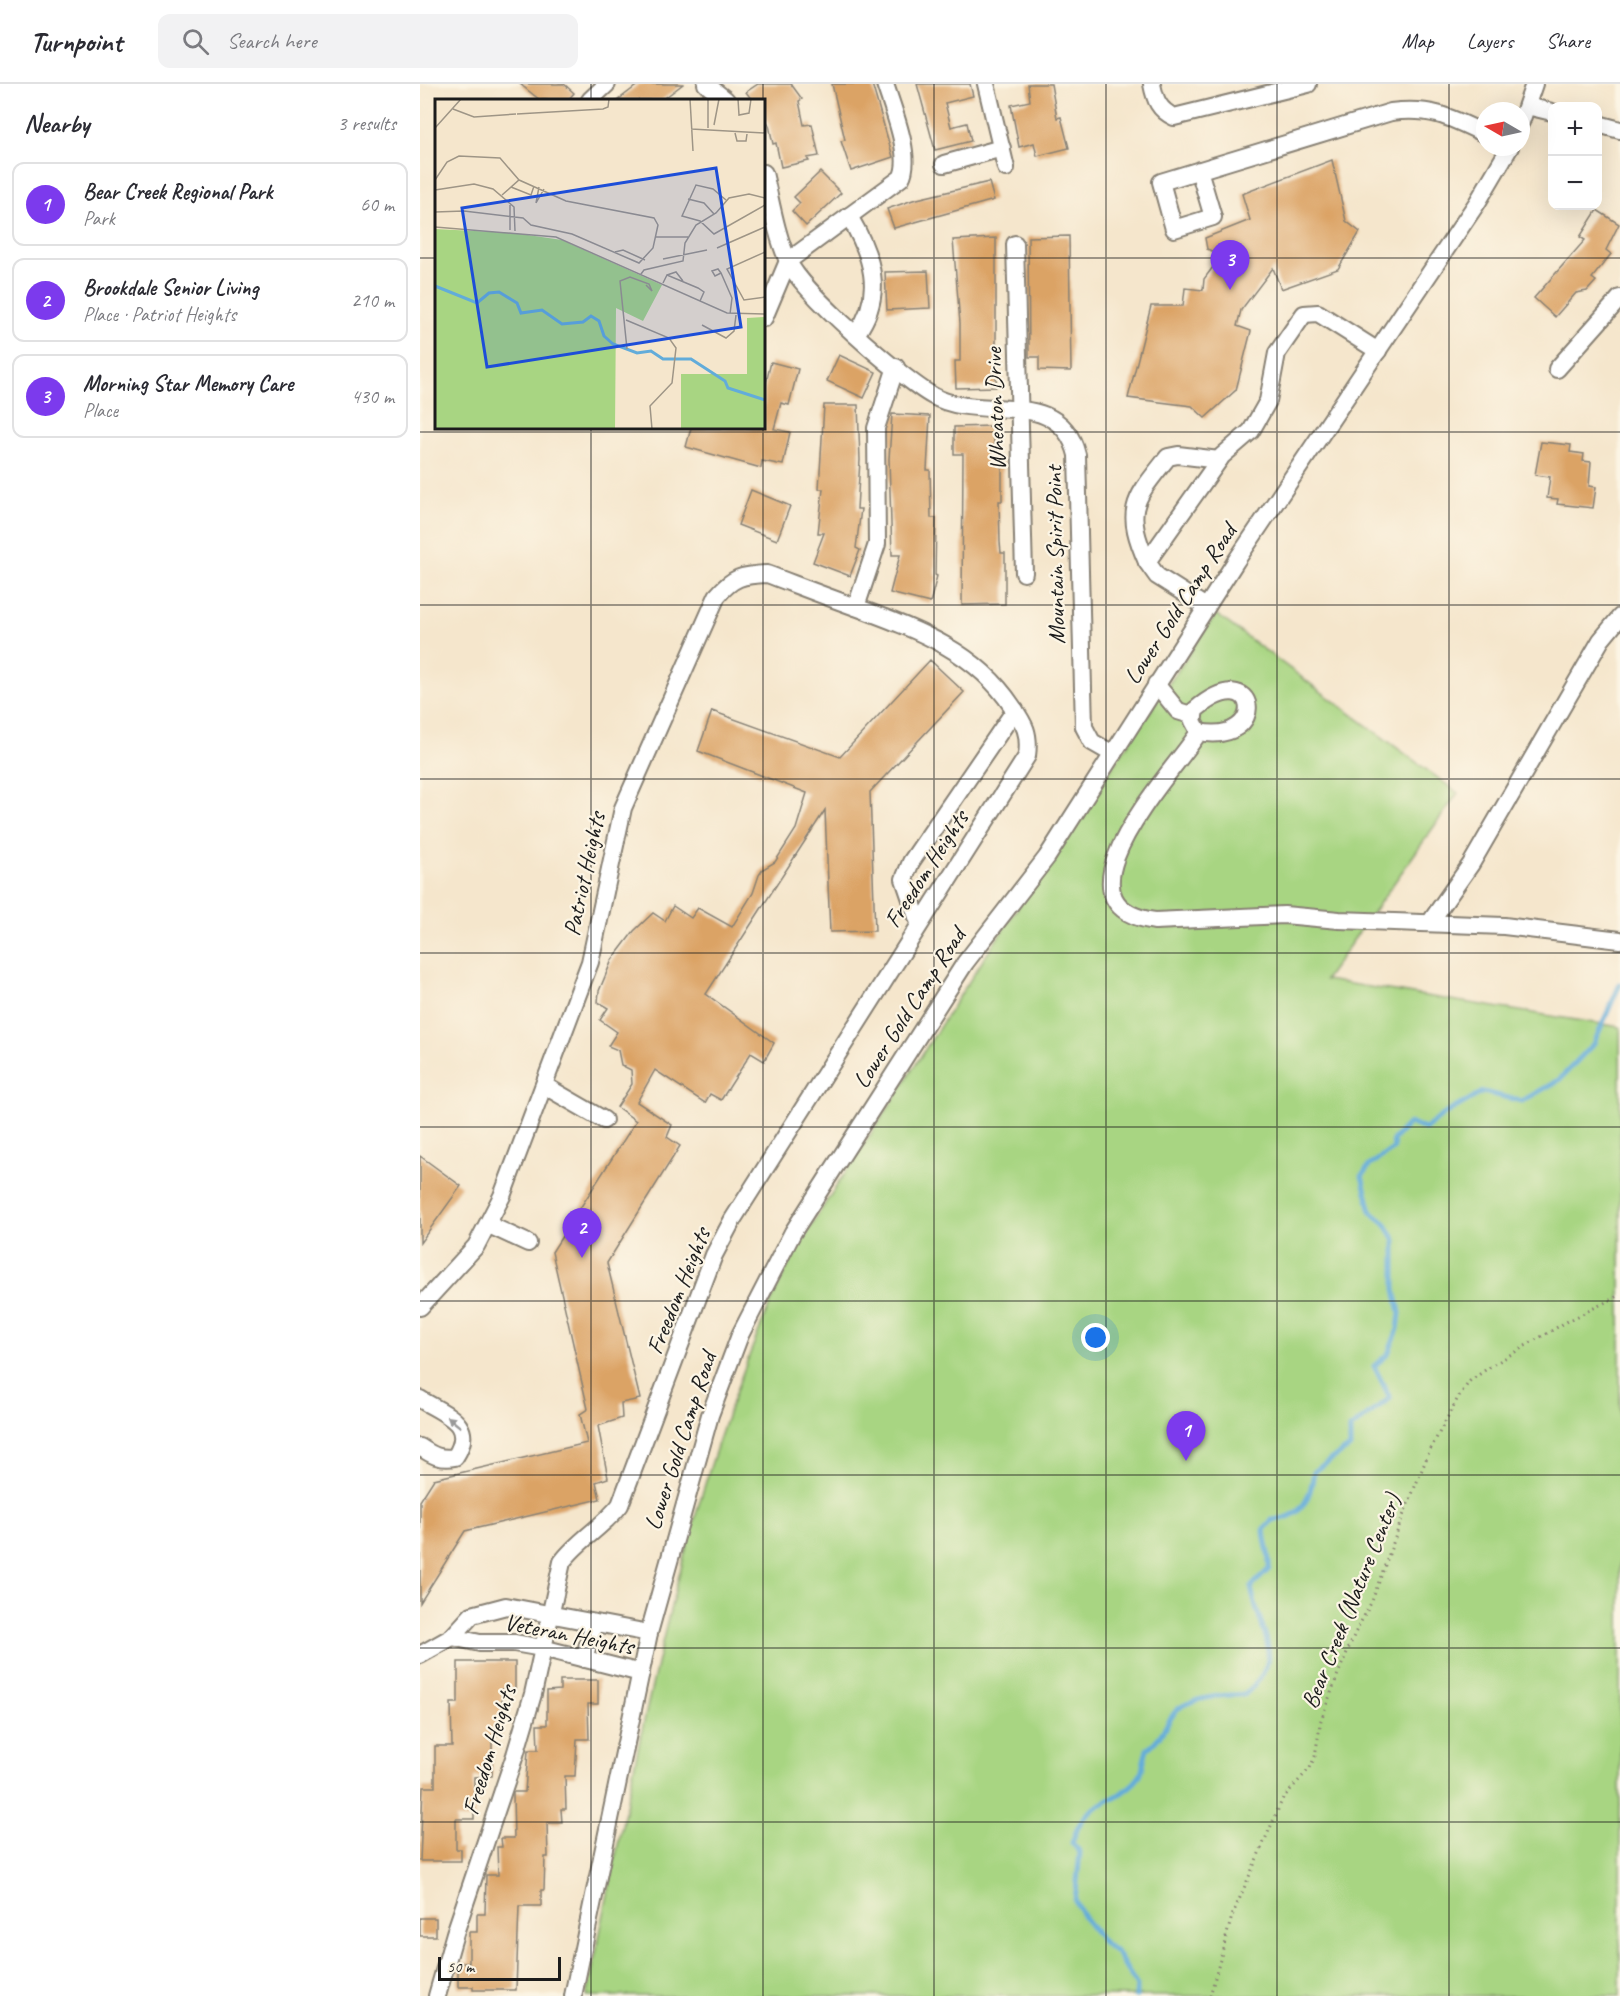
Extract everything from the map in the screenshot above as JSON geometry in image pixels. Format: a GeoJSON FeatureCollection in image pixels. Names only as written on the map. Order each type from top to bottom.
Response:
{"type":"FeatureCollection","features":[{"type":"Feature","properties":{"kind":"street"},"geometry":{"type":"LineString","coordinates":[[591,99],[607,84]]}},
{"type":"Feature","properties":{"kind":"street"},"geometry":{"type":"LineString","coordinates":[[706,84],[725,99]]}},
{"type":"Feature","properties":{"kind":"street"},"geometry":{"type":"LineString","coordinates":[[765,316],[788,261],[902,178],[906,170],[905,153],[885,84]]}},
{"type":"Feature","properties":{"kind":"street"},"geometry":{"type":"LineString","coordinates":[[986,84],[1006,168]]}},
{"type":"Feature","properties":{"kind":"street"},"geometry":{"type":"LineString","coordinates":[[1152,84],[1154,99],[1163,112],[1174,117],[1308,84]]}},
{"type":"Feature","properties":{"kind":"street"},"geometry":{"type":"LineString","coordinates":[[1528,102],[1534,84]]}},
{"type":"Feature","properties":{"kind":"street"},"geometry":{"type":"LineString","coordinates":[[1530,107],[1548,111]]}},
{"type":"Feature","properties":{"kind":"street"},"geometry":{"type":"LineString","coordinates":[[1199,170],[1391,112],[1417,109],[1443,114],[1476,130]]}},
{"type":"Feature","properties":{"kind":"street"},"geometry":{"type":"LineString","coordinates":[[1602,125],[1620,129]]}},
{"type":"Feature","properties":{"kind":"street"},"geometry":{"type":"LineString","coordinates":[[944,164],[1002,148]]}},
{"type":"Feature","properties":{"kind":"street","name":"Lower Gold Camp Road"},"geometry":{"type":"LineString","coordinates":[[573,1996],[649,1633],[710,1415],[740,1335],[793,1232],[965,963],[1047,857],[1155,684],[1478,203],[1505,156]]}},
{"type":"Feature","properties":{"kind":"street","name":"Mountain Spirit Point"},"geometry":{"type":"LineString","coordinates":[[765,177],[788,261],[814,297],[896,367],[933,396],[947,402],[1019,410],[1054,419],[1067,430],[1074,442],[1077,455],[1084,727],[1092,742],[1113,754]]}},
{"type":"Feature","properties":{"kind":"street"},"geometry":{"type":"LineString","coordinates":[[849,216],[864,243],[874,276],[870,309],[857,333]]}},
{"type":"Feature","properties":{"kind":"street","name":"Wheaton Drive"},"geometry":{"type":"LineString","coordinates":[[1015,244],[1024,573]]}},
{"type":"Feature","properties":{"kind":"street"},"geometry":{"type":"LineString","coordinates":[[1557,369],[1620,298]]}},
{"type":"Feature","properties":{"kind":"street"},"geometry":{"type":"LineString","coordinates":[[1147,562],[1219,460],[1251,431],[1268,401],[1277,353],[1304,315],[1318,313],[1378,351]]}},
{"type":"Feature","properties":{"kind":"street"},"geometry":{"type":"LineString","coordinates":[[864,610],[877,544],[876,428],[896,367]]}},
{"type":"Feature","properties":{"kind":"street"},"geometry":{"type":"LineString","coordinates":[[1206,608],[1157,576],[1147,562],[1139,544],[1134,515],[1137,497],[1168,457],[1178,455],[1219,460]]}},
{"type":"Feature","properties":{"kind":"street","name":"Patriot Heights"},"geometry":{"type":"LineString","coordinates":[[420,1307],[460,1266],[489,1225],[545,1086],[590,962],[623,808],[717,596],[730,581],[747,575],[767,574],[864,610]]}},
{"type":"Feature","properties":{"kind":"street","name":"Freedom Heights"},"geometry":{"type":"LineString","coordinates":[[437,1996],[455,1933],[515,1755],[532,1694],[548,1615],[562,1563],[572,1548],[607,1522],[620,1505],[714,1255],[733,1219],[1027,756],[1029,737],[1015,710],[997,684],[964,656],[931,636],[864,610]]}},
{"type":"Feature","properties":{"kind":"street"},"geometry":{"type":"LineString","coordinates":[[1431,921],[1471,864],[1601,640],[1620,617]]}},
{"type":"Feature","properties":{"kind":"street"},"geometry":{"type":"LineString","coordinates":[[1155,684],[1178,711],[1196,724],[1138,815],[1114,859],[1110,886],[1120,906],[1141,919],[1155,921],[1284,915],[1385,922],[1431,921],[1504,926],[1620,940]]}},
{"type":"Feature","properties":{"kind":"street"},"geometry":{"type":"LineString","coordinates":[[919,923],[904,879],[911,862],[1015,710]]}},
{"type":"Feature","properties":{"kind":"street"},"geometry":{"type":"LineString","coordinates":[[545,1086],[604,1120]]}},
{"type":"Feature","properties":{"kind":"street"},"geometry":{"type":"LineString","coordinates":[[489,1225],[528,1243]]}},
{"type":"Feature","properties":{"kind":"street"},"geometry":{"type":"LineString","coordinates":[[420,1399],[461,1425],[464,1443],[455,1457],[445,1459],[435,1457],[420,1448]]}},
{"type":"Feature","properties":{"kind":"street","name":"Veteran Heights"},"geometry":{"type":"LineString","coordinates":[[420,1655],[452,1637],[472,1615],[506,1606],[649,1633]]}},
{"type":"Feature","properties":{"kind":"street"},"geometry":{"type":"LineString","coordinates":[[584,1659],[594,1623]]}},
{"type":"Feature","properties":{"kind":"street","name":"Veteran Heights"},"geometry":{"type":"LineString","coordinates":[[452,1637],[480,1643],[514,1643],[542,1648],[641,1673]]}},
{"type":"Feature","properties":{"kind":"path","name":"Bear Creek (Nature Center)"},"geometry":{"type":"LineString","coordinates":[[1210,1996],[1232,1916],[1284,1798],[1310,1768],[1315,1756],[1321,1720],[1355,1632],[1372,1601],[1430,1450],[1459,1396],[1470,1381],[1491,1366],[1568,1321],[1620,1295]]}},
{"type":"Feature","properties":{"kind":"green space"},"geometry":{"type":"Polygon","coordinates":[[[1216,614],[1458,793],[1325,980],[1620,1027],[1620,1996],[587,1996],[642,1732],[684,1557],[709,1471],[738,1386],[771,1302],[797,1250],[829,1198],[1013,914],[1216,614]]]}},
{"type":"Feature","properties":{"kind":"building"},"geometry":{"type":"Polygon","coordinates":[[[520,84],[564,84],[574,93],[569,99],[539,99],[520,84]]]}},
{"type":"Feature","properties":{"kind":"building"},"geometry":{"type":"Polygon","coordinates":[[[639,84],[683,84],[663,99],[619,99],[639,84]]]}},
{"type":"Feature","properties":{"kind":"building"},"geometry":{"type":"Polygon","coordinates":[[[758,84],[791,84],[802,99],[799,101],[804,125],[812,124],[819,156],[807,158],[809,161],[781,167],[776,143],[773,144],[769,125],[765,119],[765,99],[751,99],[746,92],[758,84]]]}},
{"type":"Feature","properties":{"kind":"building"},"geometry":{"type":"Polygon","coordinates":[[[832,84],[872,84],[893,157],[851,171],[841,141],[845,140],[832,84]]]}},
{"type":"Feature","properties":{"kind":"building"},"geometry":{"type":"Polygon","coordinates":[[[917,84],[970,84],[973,96],[945,103],[951,127],[967,123],[971,141],[935,150],[917,84]]]}},
{"type":"Feature","properties":{"kind":"building"},"geometry":{"type":"Polygon","coordinates":[[[1028,84],[1051,84],[1057,118],[1061,117],[1069,148],[1037,156],[1034,143],[1019,147],[1011,105],[1030,101],[1028,84]]]}},
{"type":"Feature","properties":{"kind":"building"},"geometry":{"type":"Polygon","coordinates":[[[1332,160],[1346,221],[1360,232],[1338,269],[1281,289],[1273,268],[1241,310],[1237,326],[1251,331],[1236,390],[1205,418],[1192,406],[1128,398],[1151,306],[1183,306],[1185,288],[1203,290],[1204,279],[1222,255],[1207,249],[1205,238],[1250,220],[1242,194],[1332,160]]]}},
{"type":"Feature","properties":{"kind":"building"},"geometry":{"type":"Polygon","coordinates":[[[820,172],[841,193],[806,226],[792,211],[800,203],[794,197],[820,172]]]}},
{"type":"Feature","properties":{"kind":"building"},"geometry":{"type":"Polygon","coordinates":[[[989,182],[994,200],[894,228],[887,209],[913,200],[989,182]]]}},
{"type":"Feature","properties":{"kind":"building"},"geometry":{"type":"Polygon","coordinates":[[[1597,210],[1619,224],[1606,250],[1611,254],[1592,278],[1596,281],[1587,291],[1576,293],[1555,317],[1534,298],[1585,240],[1580,237],[1597,210]]]}},
{"type":"Feature","properties":{"kind":"building"},"geometry":{"type":"Polygon","coordinates":[[[1069,236],[1071,371],[1039,370],[1039,357],[1029,357],[1028,237],[1069,236]]]}},
{"type":"Feature","properties":{"kind":"building"},"geometry":{"type":"Polygon","coordinates":[[[996,238],[996,387],[956,388],[955,361],[960,361],[960,323],[953,240],[996,238]]]}},
{"type":"Feature","properties":{"kind":"building"},"geometry":{"type":"Polygon","coordinates":[[[928,271],[930,308],[887,310],[885,272],[928,271]]]}},
{"type":"Feature","properties":{"kind":"building"},"geometry":{"type":"Polygon","coordinates":[[[839,355],[876,372],[864,398],[827,381],[839,355]]]}},
{"type":"Feature","properties":{"kind":"building"},"geometry":{"type":"Polygon","coordinates":[[[771,362],[798,369],[789,405],[781,403],[774,429],[790,432],[783,465],[762,461],[761,468],[686,447],[691,429],[765,429],[765,387],[771,362]]]}},
{"type":"Feature","properties":{"kind":"building"},"geometry":{"type":"Polygon","coordinates":[[[824,405],[858,405],[860,460],[857,509],[861,509],[856,548],[860,550],[850,576],[813,562],[824,533],[818,533],[823,489],[819,489],[824,405]]]}},
{"type":"Feature","properties":{"kind":"building"},"geometry":{"type":"Polygon","coordinates":[[[892,414],[930,416],[927,470],[930,470],[931,518],[936,518],[935,575],[937,576],[930,603],[890,593],[900,555],[892,555],[889,459],[892,414]]]}},
{"type":"Feature","properties":{"kind":"building"},"geometry":{"type":"Polygon","coordinates":[[[994,426],[994,459],[1002,459],[1002,501],[999,501],[1001,553],[1005,553],[1005,604],[962,605],[963,454],[954,454],[954,427],[994,426]]]}},
{"type":"Feature","properties":{"kind":"building"},"geometry":{"type":"Polygon","coordinates":[[[1541,442],[1571,445],[1570,452],[1584,454],[1583,461],[1591,462],[1589,486],[1596,487],[1593,508],[1557,504],[1558,499],[1547,498],[1550,477],[1535,475],[1541,442]]]}},
{"type":"Feature","properties":{"kind":"building"},"geometry":{"type":"Polygon","coordinates":[[[751,490],[790,506],[777,540],[738,525],[751,490]]]}},
{"type":"Feature","properties":{"kind":"building"},"geometry":{"type":"Polygon","coordinates":[[[930,660],[964,692],[870,792],[875,931],[830,932],[825,810],[706,994],[774,1043],[764,1061],[751,1053],[721,1100],[710,1094],[705,1103],[655,1070],[637,1102],[672,1125],[667,1137],[680,1146],[607,1263],[640,1399],[621,1403],[622,1418],[598,1426],[608,1478],[596,1482],[600,1499],[465,1531],[420,1603],[420,1501],[434,1479],[587,1443],[580,1414],[588,1409],[552,1252],[636,1121],[617,1107],[632,1084],[631,1070],[621,1065],[618,1050],[608,1046],[617,1032],[600,1020],[608,1008],[598,1002],[599,991],[612,960],[634,931],[653,913],[665,921],[673,906],[691,918],[698,908],[732,927],[753,893],[759,875],[763,869],[775,862],[796,829],[807,793],[698,751],[712,711],[840,757],[930,660]]]}},
{"type":"Feature","properties":{"kind":"building"},"geometry":{"type":"Polygon","coordinates":[[[420,1156],[461,1186],[420,1243],[420,1156]]]}},
{"type":"Feature","properties":{"kind":"building"},"geometry":{"type":"Polygon","coordinates":[[[458,1662],[515,1662],[515,1689],[502,1689],[502,1735],[492,1735],[492,1776],[474,1777],[474,1819],[456,1819],[456,1849],[461,1849],[461,1861],[420,1861],[423,1787],[435,1787],[435,1746],[452,1746],[451,1703],[458,1703],[458,1662]]]}},
{"type":"Feature","properties":{"kind":"building"},"geometry":{"type":"Polygon","coordinates":[[[560,1680],[598,1680],[598,1704],[588,1704],[589,1739],[577,1739],[575,1776],[565,1776],[566,1809],[561,1809],[562,1823],[547,1823],[548,1857],[545,1857],[541,1906],[519,1906],[516,1990],[473,1990],[473,1987],[458,1987],[458,1963],[469,1963],[469,1932],[477,1932],[477,1914],[485,1914],[486,1875],[498,1875],[497,1847],[502,1847],[501,1838],[514,1838],[513,1792],[525,1792],[528,1750],[538,1750],[537,1725],[547,1725],[547,1691],[560,1690],[560,1680]]]}},
{"type":"Feature","properties":{"kind":"building"},"geometry":{"type":"Polygon","coordinates":[[[420,1918],[436,1918],[436,1936],[420,1936],[420,1918]]]}},
{"type":"Feature","properties":{"kind":"waterway"},"geometry":{"type":"LineString","coordinates":[[1136,1996],[1137,1986],[1117,1953],[1102,1941],[1075,1901],[1080,1852],[1072,1843],[1083,1818],[1090,1811],[1134,1783],[1141,1771],[1147,1749],[1157,1740],[1180,1707],[1207,1698],[1244,1695],[1258,1681],[1265,1669],[1268,1656],[1264,1631],[1251,1587],[1269,1569],[1264,1530],[1272,1520],[1291,1516],[1298,1511],[1307,1498],[1314,1471],[1350,1447],[1350,1429],[1390,1398],[1374,1366],[1388,1354],[1398,1329],[1400,1313],[1395,1289],[1395,1240],[1385,1223],[1371,1212],[1362,1176],[1369,1166],[1394,1148],[1393,1140],[1409,1123],[1425,1129],[1446,1113],[1483,1092],[1522,1101],[1559,1080],[1594,1043],[1620,984]]}},
{"type":"Feature","properties":{"kind":"place","name":"Morning Star Memory Care"},"geometry":{"type":"Point","coordinates":[1230,290]}},
{"type":"Feature","properties":{"kind":"place","name":"Brookdale Senior Living"},"geometry":{"type":"Point","coordinates":[582,1258]}},
{"type":"Feature","properties":{"kind":"place","name":"Bear Creek Regional Park"},"geometry":{"type":"Point","coordinates":[1186,1461]}}]}
